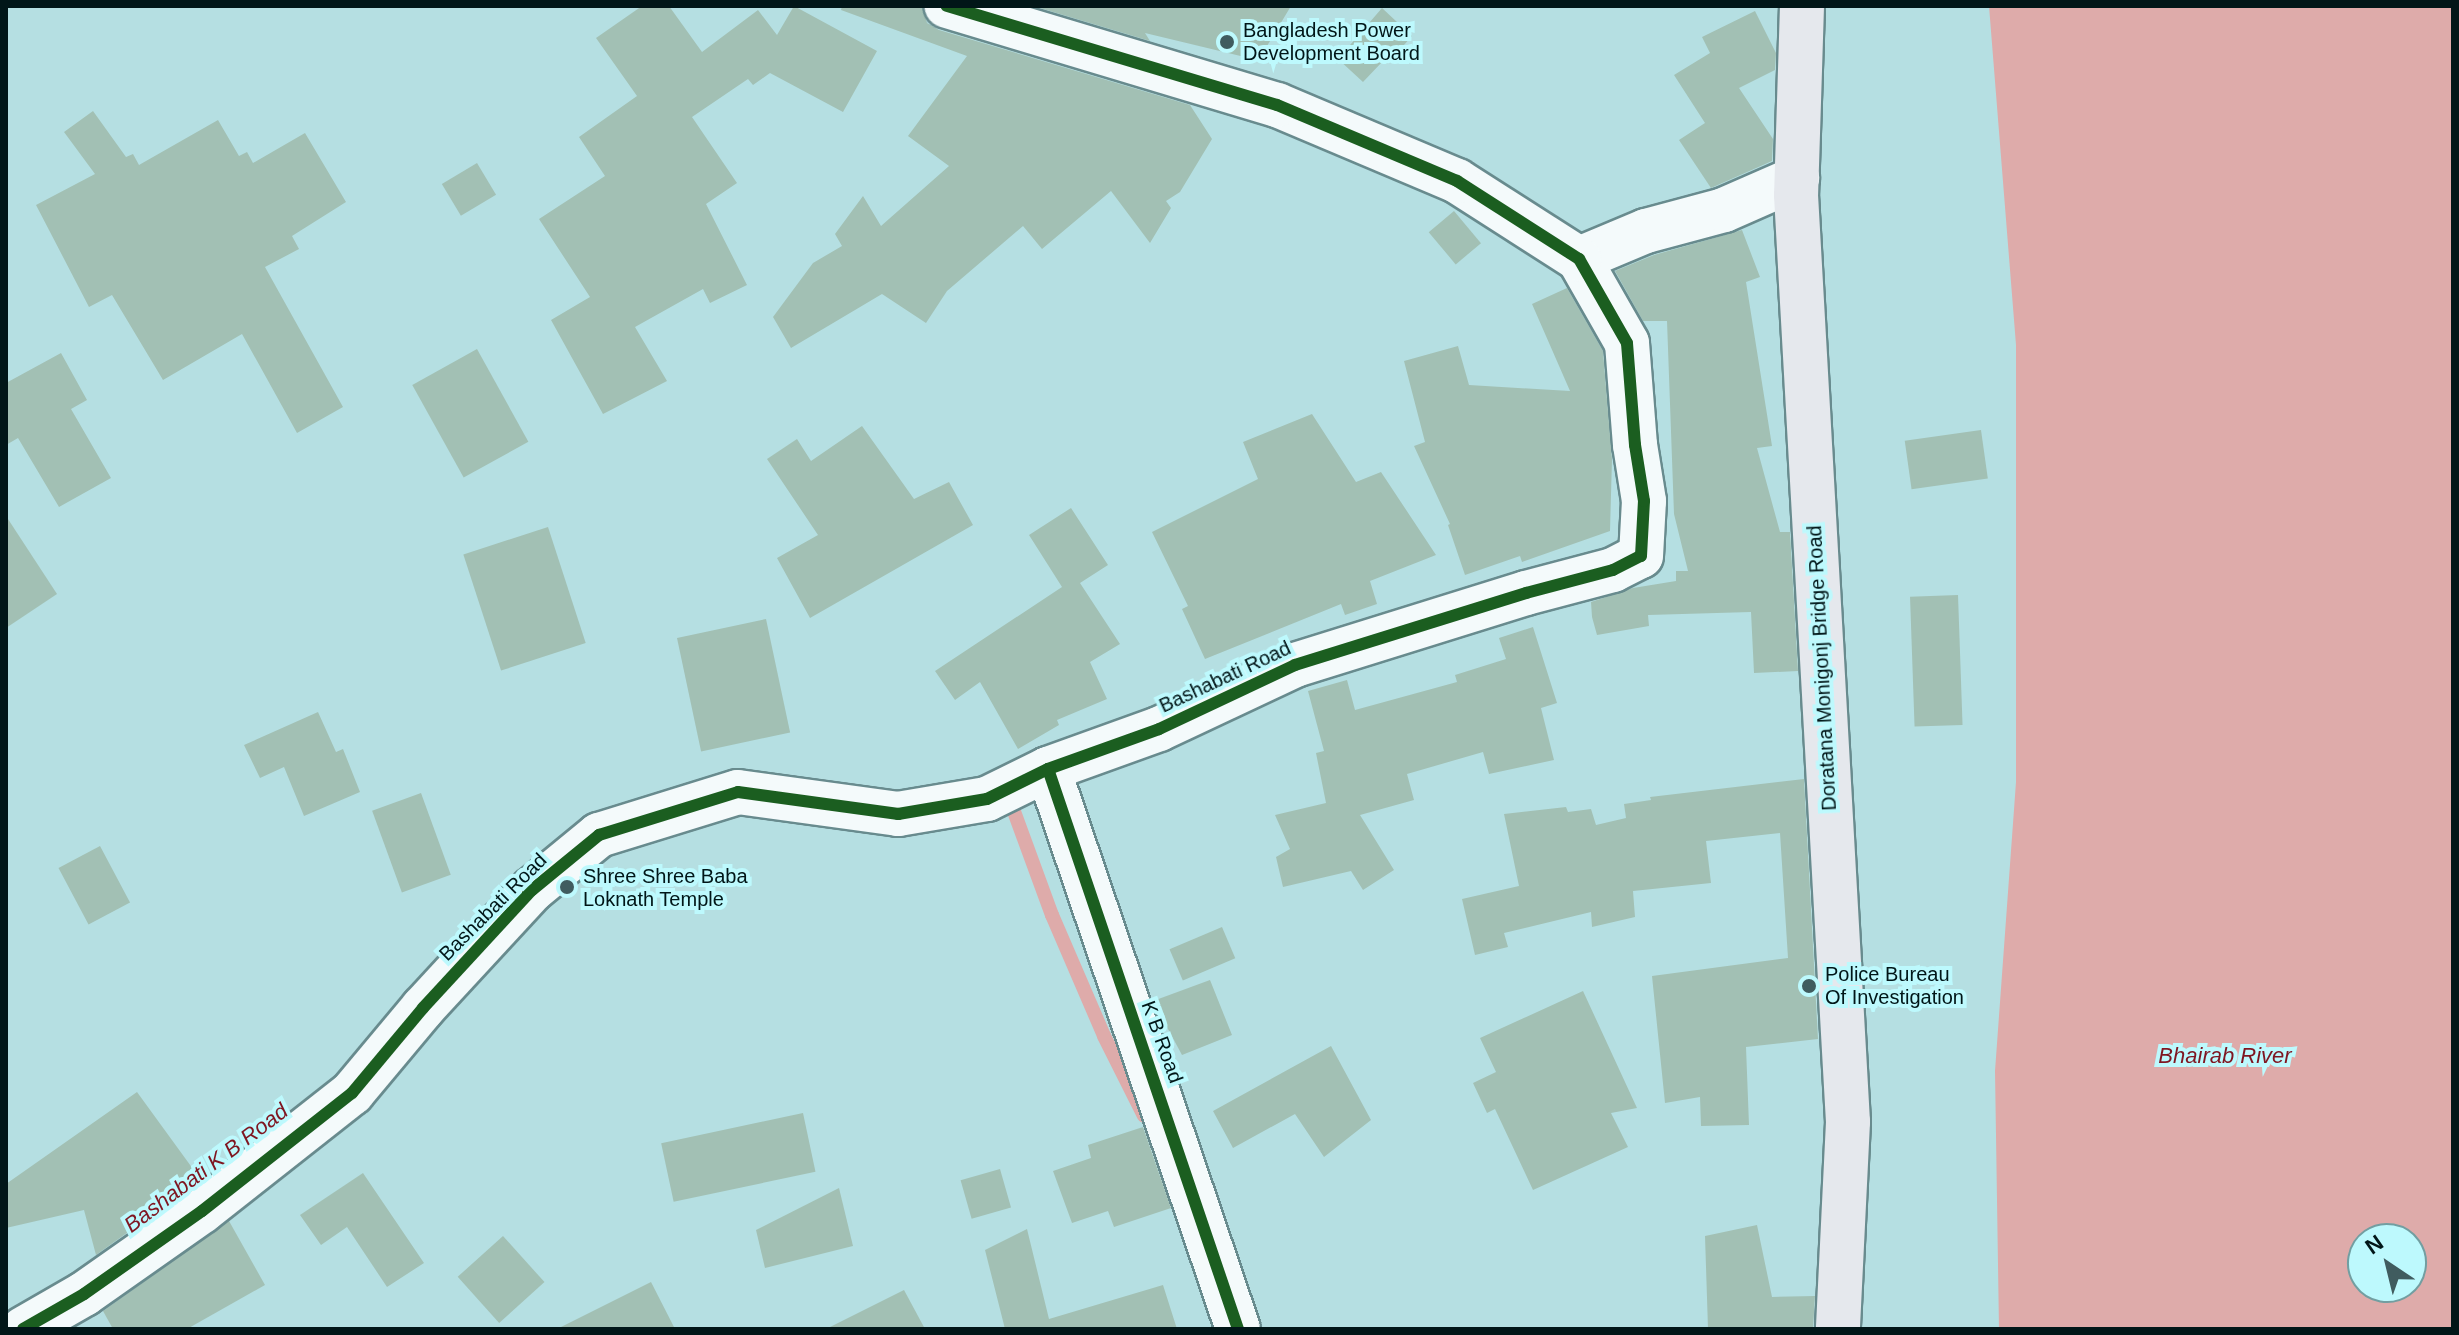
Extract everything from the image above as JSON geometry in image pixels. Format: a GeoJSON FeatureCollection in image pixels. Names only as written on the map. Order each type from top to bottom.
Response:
{"type":"FeatureCollection","features":[{"type":"Feature","properties":{"kind":"main road","name":"Doratana Monigonj Bridge Road"},"geometry":{"type":"LineString","coordinates":[[1802,6],[1797,178],[1848,1122],[1838,1329]]}},
{"type":"Feature","properties":{"kind":"street","name":"Bashabati Road"},"geometry":{"type":"LineString","coordinates":[[23,1329],[84,1294],[202,1211],[352,1093],[423,1008],[532,890],[599,835],[738,792],[898,814],[987,799],[1048,769],[1159,729],[1295,665],[1526,593],[1613,570],[1641,556],[1644,501],[1635,445],[1627,343],[1579,259],[1457,181],[1277,105],[946,6]]}},
{"type":"Feature","properties":{"kind":"street"},"geometry":{"type":"LineString","coordinates":[[1579,259],[1646,231],[1724,210],[1797,178]]}},
{"type":"Feature","properties":{"kind":"street","name":"K B Road"},"geometry":{"type":"LineString","coordinates":[[1048,769],[1238,1329]]}},
{"type":"Feature","properties":{"kind":"water","name":"Bhairab River"},"geometry":{"type":"Polygon","coordinates":[[[1989,6],[2453,6],[2453,1329],[1999,1329],[1995,1071],[2016,782],[2016,345],[1989,6]]]}},
{"type":"Feature","properties":{"kind":"building"},"geometry":{"type":"Polygon","coordinates":[[[642,6],[669,6],[702,52],[758,10],[777,35],[794,6],[877,51],[843,112],[770,73],[753,85],[748,79],[692,117],[737,183],[706,204],[747,285],[710,303],[703,289],[635,327],[667,381],[603,414],[551,320],[590,297],[539,219],[605,176],[579,137],[637,96],[596,38],[642,6]]]}},
{"type":"Feature","properties":{"kind":"building"},"geometry":{"type":"Polygon","coordinates":[[[842,6],[922,6],[927,23],[939,30],[1190,105],[1212,139],[1180,192],[1166,201],[1171,208],[1150,243],[1111,191],[1042,249],[1023,226],[947,291],[926,323],[882,294],[791,348],[773,317],[813,263],[842,246],[835,234],[863,196],[881,226],[949,166],[908,136],[967,56],[841,10],[842,6]]]}},
{"type":"Feature","properties":{"kind":"building","name":"Bangladesh Power Development Board"},"geometry":{"type":"Polygon","coordinates":[[[1033,6],[1291,6],[1261,56],[1253,59],[1145,33],[1150,41],[1033,6]]]}},
{"type":"Feature","properties":{"kind":"building"},"geometry":{"type":"Polygon","coordinates":[[[1382,8],[1412,36],[1387,64],[1383,61],[1363,82],[1338,59],[1382,8]]]}},
{"type":"Feature","properties":{"kind":"building"},"geometry":{"type":"Polygon","coordinates":[[[1755,11],[1776,53],[1775,70],[1739,88],[1773,139],[1772,161],[1711,188],[1679,140],[1705,123],[1674,75],[1710,53],[1702,37],[1755,11]]]}},
{"type":"Feature","properties":{"kind":"building"},"geometry":{"type":"Polygon","coordinates":[[[93,111],[126,157],[133,154],[139,165],[218,120],[239,156],[247,152],[253,163],[305,133],[346,202],[292,236],[299,249],[265,267],[343,407],[297,433],[242,334],[163,380],[112,295],[89,307],[36,205],[95,174],[64,132],[93,111]]]}},
{"type":"Feature","properties":{"kind":"building"},"geometry":{"type":"Polygon","coordinates":[[[477,163],[496,195],[461,216],[442,184],[477,163]]]}},
{"type":"Feature","properties":{"kind":"building"},"geometry":{"type":"Polygon","coordinates":[[[1454,211],[1481,243],[1456,264],[1429,232],[1454,211]]]}},
{"type":"Feature","properties":{"kind":"building"},"geometry":{"type":"Polygon","coordinates":[[[1742,230],[1760,277],[1746,282],[1772,446],[1757,448],[1780,532],[1790,532],[1798,671],[1754,673],[1751,612],[1648,615],[1649,626],[1597,635],[1592,617],[1591,602],[1633,588],[1676,581],[1676,571],[1688,571],[1674,514],[1667,321],[1643,321],[1615,271],[1654,255],[1742,230]]]}},
{"type":"Feature","properties":{"kind":"building"},"geometry":{"type":"Polygon","coordinates":[[[1567,288],[1603,351],[1612,459],[1610,531],[1522,562],[1520,556],[1465,575],[1450,524],[1414,446],[1425,442],[1404,361],[1458,346],[1469,385],[1570,391],[1532,304],[1567,288]]]}},
{"type":"Feature","properties":{"kind":"building"},"geometry":{"type":"Polygon","coordinates":[[[477,349],[528,442],[464,478],[412,385],[477,349]]]}},
{"type":"Feature","properties":{"kind":"building"},"geometry":{"type":"Polygon","coordinates":[[[61,353],[87,400],[71,409],[111,478],[59,507],[18,438],[6,445],[6,383],[61,353]]]}},
{"type":"Feature","properties":{"kind":"building"},"geometry":{"type":"Polygon","coordinates":[[[1312,414],[1356,482],[1381,472],[1436,555],[1370,581],[1377,604],[1345,615],[1341,604],[1205,659],[1182,609],[1188,606],[1152,532],[1258,479],[1243,442],[1312,414]]]}},
{"type":"Feature","properties":{"kind":"building"},"geometry":{"type":"Polygon","coordinates":[[[862,426],[914,499],[949,482],[973,525],[810,618],[777,558],[818,535],[767,459],[797,439],[811,461],[862,426]]]}},
{"type":"Feature","properties":{"kind":"building"},"geometry":{"type":"Polygon","coordinates":[[[1981,430],[1988,479],[1912,489],[1905,441],[1981,430]]]}},
{"type":"Feature","properties":{"kind":"building"},"geometry":{"type":"Polygon","coordinates":[[[1071,508],[1108,565],[1080,583],[1120,644],[1090,662],[1107,699],[1057,720],[1059,725],[1018,749],[980,682],[955,700],[935,671],[1062,587],[1029,535],[1071,508]]]}},
{"type":"Feature","properties":{"kind":"building"},"geometry":{"type":"Polygon","coordinates":[[[6,516],[57,594],[6,628],[6,516]]]}},
{"type":"Feature","properties":{"kind":"building"},"geometry":{"type":"Polygon","coordinates":[[[548,527],[586,643],[501,671],[463,555],[548,527]]]}},
{"type":"Feature","properties":{"kind":"building"},"geometry":{"type":"Polygon","coordinates":[[[1958,595],[1963,725],[1915,727],[1910,597],[1958,595]]]}},
{"type":"Feature","properties":{"kind":"building"},"geometry":{"type":"Polygon","coordinates":[[[766,619],[790,732],[701,751],[677,638],[766,619]]]}},
{"type":"Feature","properties":{"kind":"building"},"geometry":{"type":"Polygon","coordinates":[[[1533,627],[1557,703],[1541,708],[1554,760],[1489,774],[1483,752],[1407,774],[1414,800],[1360,815],[1394,870],[1363,890],[1351,871],[1283,887],[1276,857],[1290,849],[1275,815],[1326,803],[1316,753],[1324,751],[1308,691],[1347,680],[1355,710],[1457,682],[1455,675],[1506,659],[1499,638],[1533,627]]]}},
{"type":"Feature","properties":{"kind":"building"},"geometry":{"type":"Polygon","coordinates":[[[318,712],[336,752],[343,749],[360,792],[304,816],[284,767],[260,778],[244,745],[318,712]]]}},
{"type":"Feature","properties":{"kind":"building"},"geometry":{"type":"Polygon","coordinates":[[[1804,779],[1818,1039],[1746,1047],[1749,1125],[1701,1126],[1700,1097],[1665,1103],[1652,976],[1788,958],[1780,833],[1706,841],[1711,883],[1633,891],[1635,917],[1592,927],[1591,912],[1504,933],[1508,947],[1475,955],[1462,899],[1519,886],[1504,814],[1566,807],[1568,812],[1591,809],[1596,825],[1626,818],[1624,804],[1651,800],[1650,797],[1804,779]]]}},
{"type":"Feature","properties":{"kind":"building"},"geometry":{"type":"Polygon","coordinates":[[[421,793],[451,875],[402,893],[372,811],[421,793]]]}},
{"type":"Feature","properties":{"kind":"building"},"geometry":{"type":"Polygon","coordinates":[[[100,846],[130,903],[89,925],[59,868],[100,846]]]}},
{"type":"Feature","properties":{"kind":"building"},"geometry":{"type":"Polygon","coordinates":[[[1222,927],[1235,958],[1183,981],[1170,949],[1222,927]]]}},
{"type":"Feature","properties":{"kind":"building"},"geometry":{"type":"Polygon","coordinates":[[[1210,980],[1232,1035],[1182,1055],[1153,1001],[1210,980]]]}},
{"type":"Feature","properties":{"kind":"building"},"geometry":{"type":"Polygon","coordinates":[[[1583,991],[1637,1108],[1611,1113],[1628,1147],[1533,1190],[1495,1109],[1487,1113],[1473,1083],[1496,1072],[1480,1038],[1583,991]]]}},
{"type":"Feature","properties":{"kind":"building"},"geometry":{"type":"Polygon","coordinates":[[[1331,1046],[1371,1120],[1324,1157],[1295,1114],[1233,1148],[1213,1111],[1331,1046]]]}},
{"type":"Feature","properties":{"kind":"building"},"geometry":{"type":"Polygon","coordinates":[[[137,1092],[201,1180],[96,1255],[84,1210],[6,1228],[6,1184],[137,1092]]]}},
{"type":"Feature","properties":{"kind":"building"},"geometry":{"type":"Polygon","coordinates":[[[803,1113],[815,1172],[674,1202],[661,1143],[803,1113]]]}},
{"type":"Feature","properties":{"kind":"building"},"geometry":{"type":"Polygon","coordinates":[[[1143,1127],[1171,1208],[1114,1227],[1108,1211],[1072,1223],[1053,1171],[1091,1158],[1088,1145],[1143,1127]]]}},
{"type":"Feature","properties":{"kind":"building"},"geometry":{"type":"Polygon","coordinates":[[[1000,1169],[1011,1207],[972,1219],[961,1180],[1000,1169]]]}},
{"type":"Feature","properties":{"kind":"building"},"geometry":{"type":"Polygon","coordinates":[[[363,1173],[424,1263],[387,1287],[347,1227],[321,1245],[300,1215],[363,1173]]]}},
{"type":"Feature","properties":{"kind":"building"},"geometry":{"type":"Polygon","coordinates":[[[839,1188],[853,1246],[765,1268],[756,1230],[839,1188]]]}},
{"type":"Feature","properties":{"kind":"building"},"geometry":{"type":"Polygon","coordinates":[[[229,1221],[265,1285],[187,1329],[113,1329],[103,1311],[229,1221]]]}},
{"type":"Feature","properties":{"kind":"building"},"geometry":{"type":"Polygon","coordinates":[[[1757,1225],[1772,1297],[1815,1296],[1813,1329],[1708,1329],[1705,1236],[1757,1225]]]}},
{"type":"Feature","properties":{"kind":"building"},"geometry":{"type":"Polygon","coordinates":[[[1027,1229],[1049,1319],[1163,1285],[1177,1329],[1005,1329],[985,1250],[1027,1229]]]}},
{"type":"Feature","properties":{"kind":"building"},"geometry":{"type":"Polygon","coordinates":[[[503,1236],[544,1282],[499,1323],[458,1277],[503,1236]]]}},
{"type":"Feature","properties":{"kind":"building"},"geometry":{"type":"Polygon","coordinates":[[[651,1282],[675,1329],[557,1329],[651,1282]]]}},
{"type":"Feature","properties":{"kind":"building"},"geometry":{"type":"Polygon","coordinates":[[[904,1290],[925,1329],[826,1329],[904,1290]]]}},
{"type":"Feature","properties":{"kind":"waterway","name":"Bashabati K B Road"},"geometry":{"type":"LineString","coordinates":[[1008,795],[1052,915],[1104,1036],[1144,1116]]}},
{"type":"Feature","properties":{"kind":"cycle path"},"geometry":{"type":"LineString","coordinates":[[23,1329],[84,1294],[202,1211],[352,1093],[423,1008],[532,890],[599,835],[738,792],[898,814],[987,799],[1048,769],[1159,729],[1295,665],[1526,593],[1613,570],[1641,556],[1644,501],[1635,445],[1627,343],[1579,259],[1457,181],[1277,105],[946,6]]}},
{"type":"Feature","properties":{"kind":"cycle path"},"geometry":{"type":"LineString","coordinates":[[1048,769],[1238,1329]]}},
{"type":"Feature","properties":{"kind":"place","name":"Bangladesh Power Development Board"},"geometry":{"type":"Point","coordinates":[1227,42]}},
{"type":"Feature","properties":{"kind":"place","name":"Shree Shree Baba Loknath Temple"},"geometry":{"type":"Point","coordinates":[567,887]}},
{"type":"Feature","properties":{"kind":"place","name":"Police Bureau Of Investigation"},"geometry":{"type":"Point","coordinates":[1809,986]}}]}
